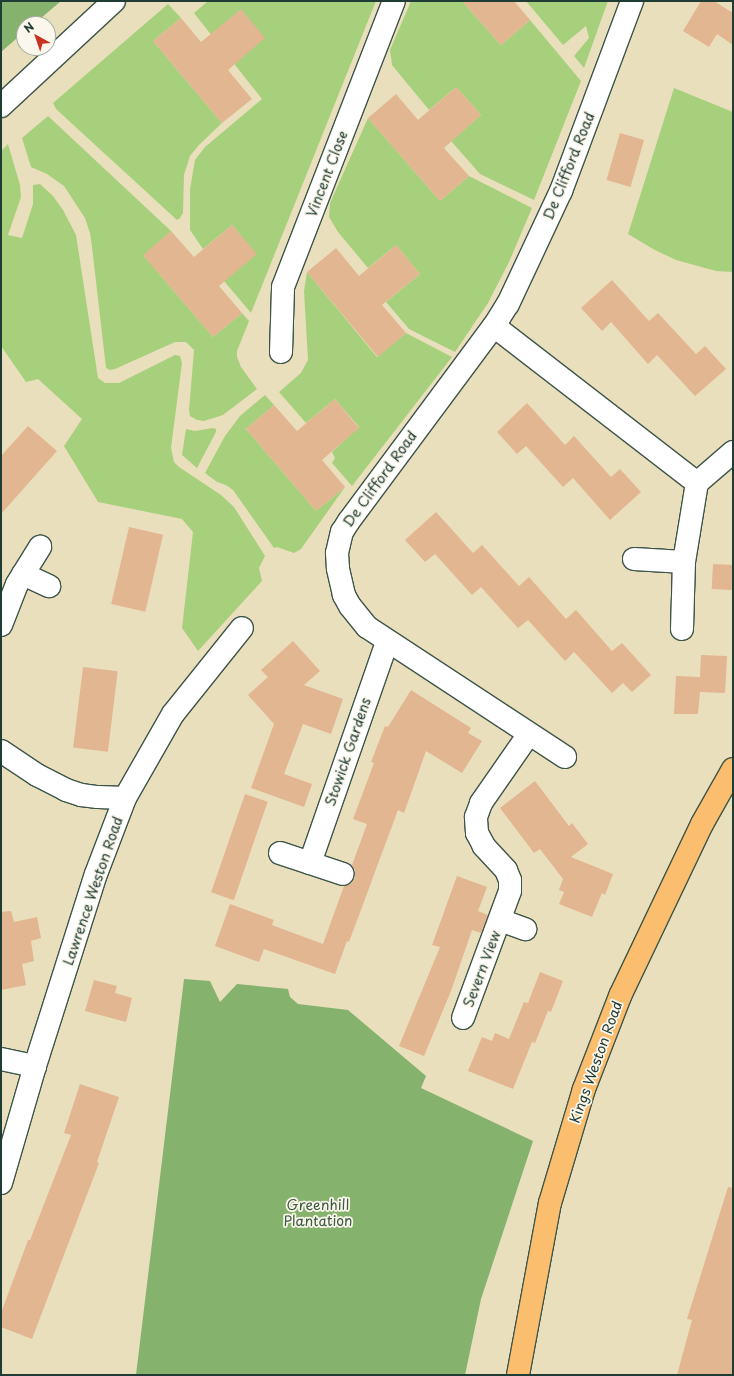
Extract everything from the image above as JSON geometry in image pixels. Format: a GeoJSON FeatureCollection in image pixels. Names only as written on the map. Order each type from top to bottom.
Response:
{"type":"FeatureCollection","features":[{"type":"Feature","properties":{"kind":"main road","name":"Kings Weston Road"},"geometry":{"type":"LineString","coordinates":[[518,1375],[550,1203],[584,1089],[620,996],[702,824],[733,770]]}},
{"type":"Feature","properties":{"kind":"street"},"geometry":{"type":"LineString","coordinates":[[1,106],[114,1]]}},
{"type":"Feature","properties":{"kind":"street","name":"Vincent Close"},"geometry":{"type":"LineString","coordinates":[[281,352],[283,287],[394,1]]}},
{"type":"Feature","properties":{"kind":"street","name":"De Clifford Road"},"geometry":{"type":"LineString","coordinates":[[566,757],[367,628],[352,610],[344,595],[338,568],[337,553],[342,532],[494,326],[508,304],[561,191],[632,1]]}},
{"type":"Feature","properties":{"kind":"street"},"geometry":{"type":"LineString","coordinates":[[494,326],[697,483]]}},
{"type":"Feature","properties":{"kind":"street"},"geometry":{"type":"LineString","coordinates":[[682,629],[684,562],[697,483],[733,452]]}},
{"type":"Feature","properties":{"kind":"street"},"geometry":{"type":"LineString","coordinates":[[1,625],[17,584],[40,547]]}},
{"type":"Feature","properties":{"kind":"street"},"geometry":{"type":"LineString","coordinates":[[634,559],[684,562]]}},
{"type":"Feature","properties":{"kind":"street"},"geometry":{"type":"LineString","coordinates":[[23,574],[49,586]]}},
{"type":"Feature","properties":{"kind":"street","name":"Lawrence Weston Road"},"geometry":{"type":"LineString","coordinates":[[1,1183],[35,1066],[96,874],[125,798],[173,714],[242,628]]}},
{"type":"Feature","properties":{"kind":"street","name":"Stowick Gardens"},"geometry":{"type":"LineString","coordinates":[[310,863],[387,642]]}},
{"type":"Feature","properties":{"kind":"street","name":"Severn View"},"geometry":{"type":"LineString","coordinates":[[463,1018],[509,896],[510,880],[504,866],[488,851],[480,839],[475,828],[476,817],[481,803],[530,734]]}},
{"type":"Feature","properties":{"kind":"street"},"geometry":{"type":"LineString","coordinates":[[1,751],[37,775],[66,790],[81,795],[125,798]]}},
{"type":"Feature","properties":{"kind":"street"},"geometry":{"type":"LineString","coordinates":[[280,853],[343,874]]}},
{"type":"Feature","properties":{"kind":"street","name":"Severn View"},"geometry":{"type":"LineString","coordinates":[[500,920],[525,929]]}},
{"type":"Feature","properties":{"kind":"street"},"geometry":{"type":"LineString","coordinates":[[1,1059],[35,1066]]}},
{"type":"Feature","properties":{"kind":"green space"},"geometry":{"type":"Polygon","coordinates":[[[1,1],[61,1],[43,16],[16,16],[16,39],[1,52],[1,1]]]}},
{"type":"Feature","properties":{"kind":"green space"},"geometry":{"type":"Polygon","coordinates":[[[208,1],[376,1],[251,313],[224,281],[256,254],[232,225],[203,249],[190,230],[190,189],[195,160],[205,147],[262,99],[194,13],[208,1]]]}},
{"type":"Feature","properties":{"kind":"green space"},"geometry":{"type":"Polygon","coordinates":[[[411,1],[462,1],[501,45],[530,20],[581,81],[534,200],[480,174],[451,141],[481,115],[456,87],[429,110],[392,65],[390,50],[411,1]]]}},
{"type":"Feature","properties":{"kind":"green space"},"geometry":{"type":"Polygon","coordinates":[[[526,1],[608,1],[584,68],[574,56],[589,38],[586,26],[563,45],[526,1]]]}},
{"type":"Feature","properties":{"kind":"green space"},"geometry":{"type":"Polygon","coordinates":[[[168,4],[181,18],[153,41],[222,123],[190,156],[184,175],[183,213],[177,220],[56,109],[53,103],[168,4]]]}},
{"type":"Feature","properties":{"kind":"green space"},"geometry":{"type":"Polygon","coordinates":[[[674,88],[733,112],[733,272],[716,271],[676,260],[653,249],[628,234],[674,88]]]}},
{"type":"Feature","properties":{"kind":"green space"},"geometry":{"type":"Polygon","coordinates":[[[48,116],[171,231],[144,256],[213,337],[242,313],[249,321],[237,351],[237,357],[241,367],[257,389],[223,415],[204,421],[197,420],[190,416],[189,410],[194,350],[186,342],[175,342],[115,369],[110,370],[106,368],[92,247],[90,233],[85,218],[64,186],[47,174],[31,167],[22,138],[48,116]]]}},
{"type":"Feature","properties":{"kind":"green space"},"geometry":{"type":"Polygon","coordinates":[[[368,118],[440,201],[469,176],[532,208],[509,262],[488,303],[455,352],[409,329],[386,302],[420,274],[396,245],[368,268],[338,232],[329,217],[330,203],[368,118]]]}},
{"type":"Feature","properties":{"kind":"green space"},"geometry":{"type":"Polygon","coordinates":[[[8,144],[20,185],[21,197],[8,235],[22,238],[33,204],[33,185],[40,184],[53,196],[63,210],[76,235],[98,378],[105,383],[119,383],[175,355],[180,356],[182,363],[171,448],[174,462],[179,467],[221,495],[234,507],[265,556],[259,568],[262,581],[198,651],[182,628],[193,532],[182,519],[98,502],[64,446],[82,419],[38,379],[26,382],[1,346],[1,151],[8,144]]]}},
{"type":"Feature","properties":{"kind":"green space"},"geometry":{"type":"Polygon","coordinates":[[[307,272],[377,357],[406,333],[452,357],[352,486],[332,463],[335,458],[332,452],[359,427],[335,399],[306,423],[279,392],[301,373],[308,360],[304,291],[307,272]]]}},
{"type":"Feature","properties":{"kind":"green space"},"geometry":{"type":"Polygon","coordinates":[[[265,395],[274,405],[246,429],[316,511],[345,487],[301,549],[294,553],[277,547],[274,548],[233,490],[226,485],[217,482],[205,473],[225,436],[240,416],[265,395]]]}},
{"type":"Feature","properties":{"kind":"green space"},"geometry":{"type":"Polygon","coordinates":[[[213,428],[216,429],[216,432],[197,468],[182,455],[186,429],[195,431],[213,428]]]}},
{"type":"Feature","properties":{"kind":"green space","name":"Greenhill Plantation"},"geometry":{"type":"Polygon","coordinates":[[[184,979],[210,981],[220,1002],[237,984],[288,989],[290,997],[298,1004],[348,1010],[426,1076],[421,1088],[533,1141],[481,1299],[465,1375],[136,1375],[184,979]]]}},
{"type":"Feature","properties":{"kind":"building"},"geometry":{"type":"Polygon","coordinates":[[[462,1],[514,1],[530,20],[501,45],[462,1]]]}},
{"type":"Feature","properties":{"kind":"building"},"geometry":{"type":"Polygon","coordinates":[[[701,1],[714,1],[733,13],[733,45],[717,34],[709,47],[683,31],[701,1]]]}},
{"type":"Feature","properties":{"kind":"building"},"geometry":{"type":"Polygon","coordinates":[[[241,9],[265,38],[228,70],[252,99],[222,123],[153,41],[181,18],[201,42],[241,9]]]}},
{"type":"Feature","properties":{"kind":"building"},"geometry":{"type":"Polygon","coordinates":[[[456,87],[481,115],[444,148],[469,176],[440,201],[368,118],[396,94],[418,120],[456,87]]]}},
{"type":"Feature","properties":{"kind":"building"},"geometry":{"type":"Polygon","coordinates":[[[620,133],[644,140],[631,187],[606,180],[620,133]]]}},
{"type":"Feature","properties":{"kind":"building"},"geometry":{"type":"Polygon","coordinates":[[[232,225],[257,254],[219,286],[242,313],[213,337],[143,255],[171,231],[194,257],[232,225]]]}},
{"type":"Feature","properties":{"kind":"building"},"geometry":{"type":"Polygon","coordinates":[[[396,245],[420,274],[382,305],[406,333],[378,357],[307,272],[336,248],[359,276],[396,245]]]}},
{"type":"Feature","properties":{"kind":"building"},"geometry":{"type":"Polygon","coordinates":[[[612,280],[649,321],[658,313],[696,354],[705,346],[726,369],[695,396],[657,355],[648,364],[611,322],[602,331],[581,308],[612,280]]]}},
{"type":"Feature","properties":{"kind":"building"},"geometry":{"type":"Polygon","coordinates":[[[335,399],[359,428],[322,460],[345,487],[316,511],[246,429],[274,405],[297,431],[335,399]]]}},
{"type":"Feature","properties":{"kind":"building"},"geometry":{"type":"Polygon","coordinates":[[[527,403],[565,445],[574,436],[611,477],[620,469],[641,492],[610,520],[573,478],[563,487],[526,446],[517,454],[497,432],[527,403]]]}},
{"type":"Feature","properties":{"kind":"building"},"geometry":{"type":"Polygon","coordinates":[[[28,426],[57,451],[1,514],[1,456],[28,426]]]}},
{"type":"Feature","properties":{"kind":"building"},"geometry":{"type":"Polygon","coordinates":[[[436,512],[473,553],[482,545],[519,586],[529,577],[566,619],[576,610],[612,651],[622,643],[651,675],[632,692],[623,683],[612,693],[574,652],[565,661],[528,620],[518,628],[481,587],[472,595],[435,554],[425,562],[405,540],[436,512]]]}},
{"type":"Feature","properties":{"kind":"building"},"geometry":{"type":"Polygon","coordinates":[[[129,527],[163,535],[145,612],[111,604],[129,527]]]}},
{"type":"Feature","properties":{"kind":"building"},"geometry":{"type":"Polygon","coordinates":[[[713,564],[733,565],[732,590],[712,589],[713,564]]]}},
{"type":"Feature","properties":{"kind":"building"},"geometry":{"type":"Polygon","coordinates":[[[293,641],[320,671],[304,685],[343,699],[331,734],[303,724],[284,774],[312,784],[304,807],[251,788],[274,724],[248,695],[268,677],[261,670],[293,641]]]}},
{"type":"Feature","properties":{"kind":"building"},"geometry":{"type":"Polygon","coordinates":[[[701,655],[727,656],[725,693],[700,692],[698,714],[674,714],[676,676],[700,677],[701,655]]]}},
{"type":"Feature","properties":{"kind":"building"},"geometry":{"type":"Polygon","coordinates":[[[83,667],[118,671],[108,752],[73,747],[83,667]]]}},
{"type":"Feature","properties":{"kind":"building"},"geometry":{"type":"Polygon","coordinates":[[[411,690],[471,728],[468,733],[482,741],[462,773],[426,751],[404,813],[398,810],[349,942],[347,941],[335,974],[264,949],[259,962],[215,946],[230,904],[274,920],[272,925],[323,944],[344,886],[351,884],[355,878],[355,871],[352,865],[367,824],[353,819],[374,763],[371,762],[385,726],[388,727],[411,690]]]}},
{"type":"Feature","properties":{"kind":"building"},"geometry":{"type":"Polygon","coordinates":[[[535,781],[569,826],[572,823],[588,844],[571,857],[613,874],[605,895],[602,893],[592,917],[559,904],[564,892],[559,890],[563,879],[540,849],[534,853],[500,808],[535,781]]]}},
{"type":"Feature","properties":{"kind":"building"},"geometry":{"type":"Polygon","coordinates":[[[245,794],[268,802],[234,900],[211,892],[245,794]]]}},
{"type":"Feature","properties":{"kind":"building"},"geometry":{"type":"Polygon","coordinates":[[[457,876],[487,887],[478,911],[488,915],[481,933],[472,930],[451,991],[424,1056],[399,1046],[440,947],[432,945],[457,876]]]}},
{"type":"Feature","properties":{"kind":"building"},"geometry":{"type":"Polygon","coordinates":[[[11,911],[14,922],[37,917],[41,938],[31,941],[34,961],[22,964],[26,985],[1,990],[1,912],[11,911]]]}},
{"type":"Feature","properties":{"kind":"building"},"geometry":{"type":"Polygon","coordinates":[[[540,972],[563,981],[551,1012],[548,1011],[535,1043],[532,1042],[513,1089],[468,1071],[482,1037],[492,1041],[495,1033],[509,1039],[524,1002],[528,1003],[540,972]]]}},
{"type":"Feature","properties":{"kind":"building"},"geometry":{"type":"Polygon","coordinates":[[[94,980],[117,986],[115,993],[132,998],[126,1022],[85,1011],[94,980]]]}},
{"type":"Feature","properties":{"kind":"building"},"geometry":{"type":"Polygon","coordinates":[[[80,1084],[119,1097],[97,1162],[99,1163],[32,1339],[1,1327],[1,1313],[28,1240],[30,1240],[71,1135],[64,1133],[80,1084]]]}},
{"type":"Feature","properties":{"kind":"building"},"geometry":{"type":"Polygon","coordinates":[[[728,1187],[733,1188],[733,1375],[677,1375],[692,1320],[687,1319],[728,1187]]]}}]}
